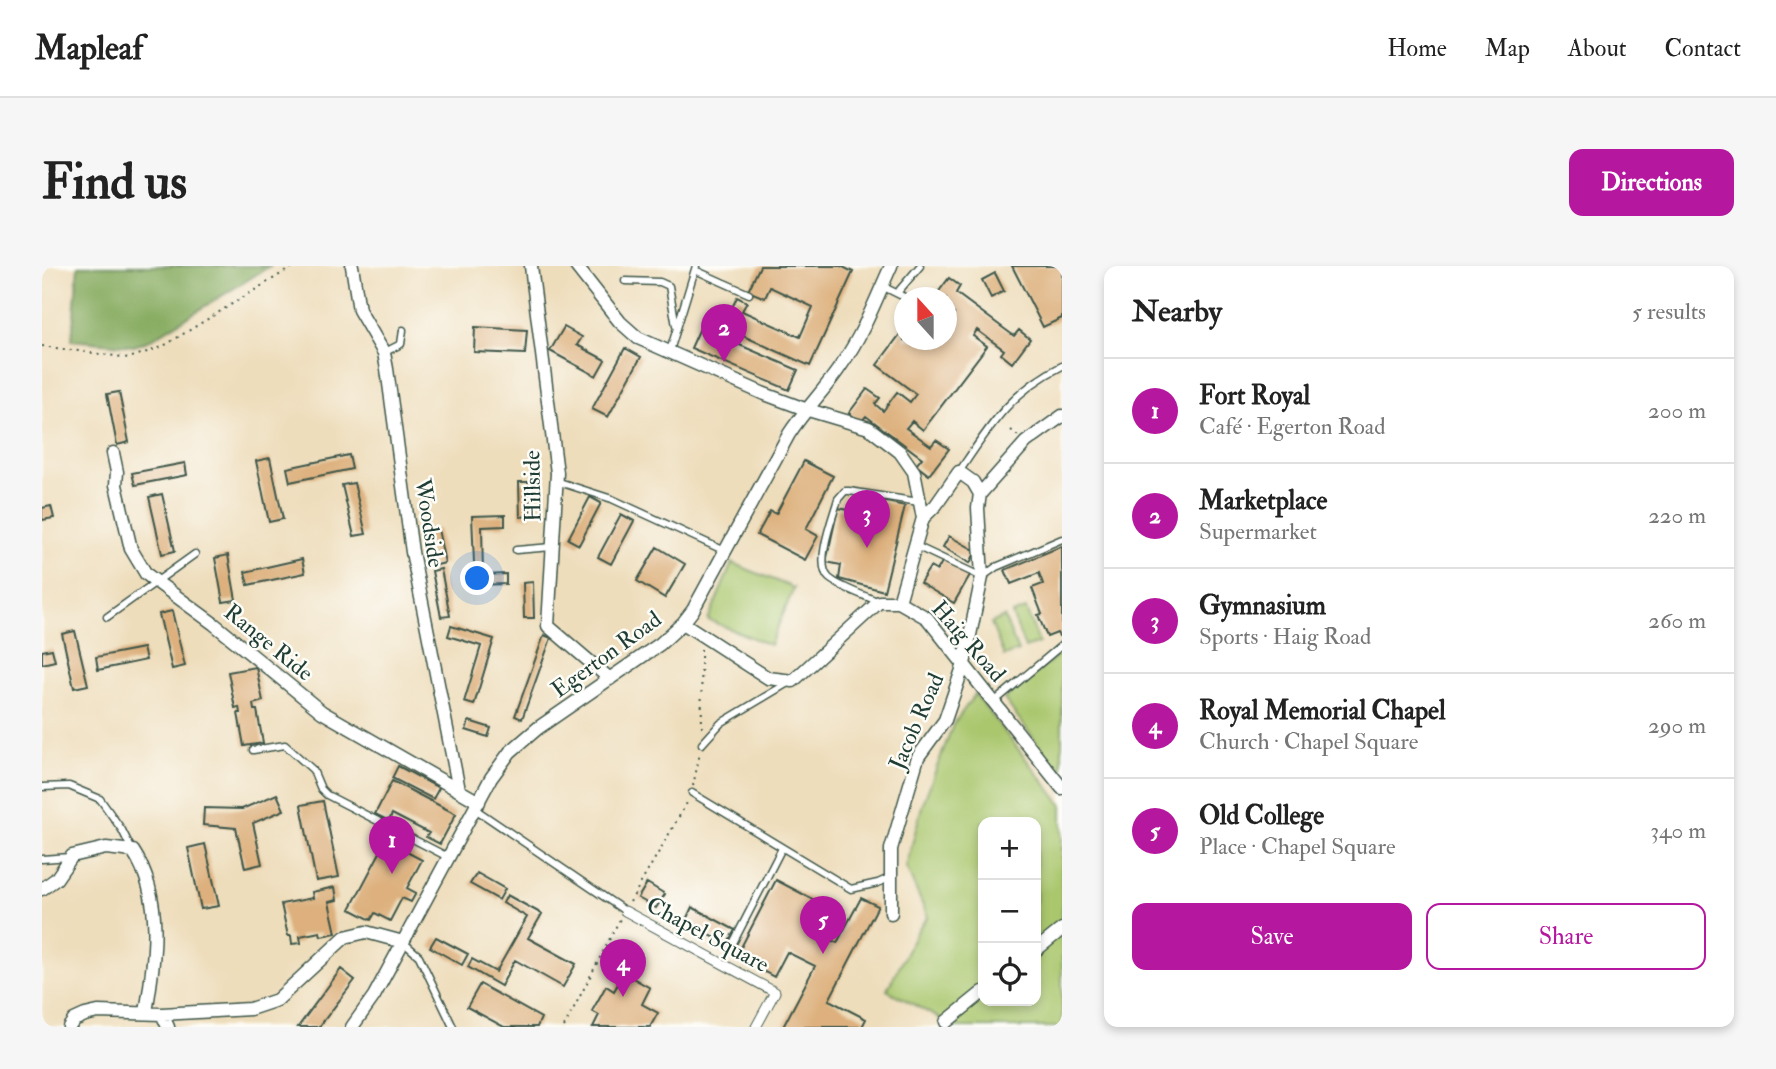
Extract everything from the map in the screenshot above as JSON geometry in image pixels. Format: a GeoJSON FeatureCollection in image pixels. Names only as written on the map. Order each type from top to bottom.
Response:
{"type":"FeatureCollection","features":[{"type":"Feature","properties":{"kind":"street","name":"Woodside"},"geometry":{"type":"LineString","coordinates":[[352,266],[359,310],[384,353],[412,552],[459,790]]}},
{"type":"Feature","properties":{"kind":"street","name":"Hillside"},"geometry":{"type":"LineString","coordinates":[[531,266],[556,481],[548,626],[610,679]]}},
{"type":"Feature","properties":{"kind":"street"},"geometry":{"type":"LineString","coordinates":[[576,266],[620,322],[638,338],[805,409],[869,428],[900,452],[914,472],[923,518],[899,602]]}},
{"type":"Feature","properties":{"kind":"street","name":"Egerton Road"},"geometry":{"type":"LineString","coordinates":[[352,1027],[374,996],[491,778],[510,752],[538,728],[660,644],[683,623],[726,551],[789,434],[805,409],[842,365],[856,341],[891,266]]}},
{"type":"Feature","properties":{"kind":"street"},"geometry":{"type":"LineString","coordinates":[[923,518],[936,505],[959,472],[973,482],[980,494],[1026,442],[1062,416]]}},
{"type":"Feature","properties":{"kind":"street","name":"Range Ride"},"geometry":{"type":"LineString","coordinates":[[113,453],[117,472],[116,485],[131,549],[146,574],[214,624],[322,712],[459,790],[477,806]]}},
{"type":"Feature","properties":{"kind":"street","name":"Jacob Road"},"geometry":{"type":"LineString","coordinates":[[891,914],[891,849],[918,757],[945,720],[964,664],[982,577],[978,508],[980,494]]}},
{"type":"Feature","properties":{"kind":"street"},"geometry":{"type":"LineString","coordinates":[[683,623],[768,678],[793,681],[879,602]]}},
{"type":"Feature","properties":{"kind":"street","name":"Haig Road"},"geometry":{"type":"LineString","coordinates":[[879,602],[899,602],[926,618],[1062,788]]}},
{"type":"Feature","properties":{"kind":"street"},"geometry":{"type":"LineString","coordinates":[[42,889],[56,879],[72,856],[106,848],[133,851],[142,865],[153,911],[155,944],[146,1012]]}},
{"type":"Feature","properties":{"kind":"street","name":"Chapel Square"},"geometry":{"type":"LineString","coordinates":[[625,911],[775,992],[756,1027]]}},
{"type":"Feature","properties":{"kind":"street"},"geometry":{"type":"LineString","coordinates":[[1041,946],[1062,929]]}},
{"type":"Feature","properties":{"kind":"street"},"geometry":{"type":"LineString","coordinates":[[69,1027],[74,1020],[85,1015],[250,1009],[277,1000],[345,937],[366,932],[403,942]]}},
{"type":"Feature","properties":{"kind":"street"},"geometry":{"type":"LineString","coordinates":[[946,1022],[978,996]]}},
{"type":"Feature","properties":{"kind":"street"},"geometry":{"type":"LineString","coordinates":[[162,1014],[168,1027]]}},
{"type":"Feature","properties":{"kind":"lane"},"geometry":{"type":"LineString","coordinates":[[902,287],[920,266]]}},
{"type":"Feature","properties":{"kind":"lane"},"geometry":{"type":"LineString","coordinates":[[670,353],[695,268],[749,294]]}},
{"type":"Feature","properties":{"kind":"lane"},"geometry":{"type":"LineString","coordinates":[[625,281],[660,282],[669,286],[677,328]]}},
{"type":"Feature","properties":{"kind":"lane"},"geometry":{"type":"LineString","coordinates":[[882,286],[894,292]]}},
{"type":"Feature","properties":{"kind":"lane"},"geometry":{"type":"LineString","coordinates":[[384,353],[401,344],[404,330]]}},
{"type":"Feature","properties":{"kind":"lane"},"geometry":{"type":"LineString","coordinates":[[959,472],[996,417],[1022,391],[1062,366]]}},
{"type":"Feature","properties":{"kind":"lane"},"geometry":{"type":"LineString","coordinates":[[556,481],[612,499],[726,551]]}},
{"type":"Feature","properties":{"kind":"lane"},"geometry":{"type":"LineString","coordinates":[[879,602],[830,579],[824,570],[822,560],[838,499],[845,491],[849,491],[921,502]]}},
{"type":"Feature","properties":{"kind":"lane"},"geometry":{"type":"LineString","coordinates":[[916,546],[982,577],[996,566],[1062,539]]}},
{"type":"Feature","properties":{"kind":"lane"},"geometry":{"type":"LineString","coordinates":[[516,550],[552,547]]}},
{"type":"Feature","properties":{"kind":"lane"},"geometry":{"type":"LineString","coordinates":[[107,617],[195,554]]}},
{"type":"Feature","properties":{"kind":"lane"},"geometry":{"type":"LineString","coordinates":[[994,702],[1062,645]]}},
{"type":"Feature","properties":{"kind":"lane"},"geometry":{"type":"LineString","coordinates":[[702,744],[721,723],[793,681]]}},
{"type":"Feature","properties":{"kind":"lane"},"geometry":{"type":"LineString","coordinates":[[253,750],[285,745],[313,771],[321,789],[327,795],[450,858]]}},
{"type":"Feature","properties":{"kind":"lane"},"geometry":{"type":"LineString","coordinates":[[42,787],[69,786],[100,799],[133,851]]}},
{"type":"Feature","properties":{"kind":"lane"},"geometry":{"type":"LineString","coordinates":[[692,793],[851,889],[891,877]]}},
{"type":"Feature","properties":{"kind":"lane"},"geometry":{"type":"LineString","coordinates":[[477,806],[625,911]]}},
{"type":"Feature","properties":{"kind":"lane"},"geometry":{"type":"LineString","coordinates":[[730,949],[782,848]]}},
{"type":"Feature","properties":{"kind":"lane"},"geometry":{"type":"LineString","coordinates":[[42,859],[72,856]]}},
{"type":"Feature","properties":{"kind":"lane"},"geometry":{"type":"LineString","coordinates":[[403,942],[419,956],[453,1027]]}},
{"type":"Feature","properties":{"kind":"path"},"geometry":{"type":"LineString","coordinates":[[42,346],[129,358],[162,346],[294,266]]}},
{"type":"Feature","properties":{"kind":"path"},"geometry":{"type":"LineString","coordinates":[[564,1027],[625,911],[692,793],[702,744],[701,635]]}},
{"type":"Feature","properties":{"kind":"green space"},"geometry":{"type":"Polygon","coordinates":[[[78,266],[270,266],[150,340],[134,346],[72,340],[78,266]]]}},
{"type":"Feature","properties":{"kind":"green space"},"geometry":{"type":"Polygon","coordinates":[[[732,563],[794,588],[770,645],[708,620],[732,563]]]}},
{"type":"Feature","properties":{"kind":"green space"},"geometry":{"type":"Polygon","coordinates":[[[1026,609],[1039,643],[1025,648],[1012,614],[1026,609]]]}},
{"type":"Feature","properties":{"kind":"green space"},"geometry":{"type":"Polygon","coordinates":[[[1004,617],[1018,651],[1004,656],[991,623],[1004,617]]]}},
{"type":"Feature","properties":{"kind":"green space"},"geometry":{"type":"Polygon","coordinates":[[[1062,652],[1062,776],[1004,699],[1062,652]]]}},
{"type":"Feature","properties":{"kind":"green space"},"geometry":{"type":"Polygon","coordinates":[[[975,694],[1062,805],[1062,1027],[955,1027],[887,990],[919,928],[928,917],[906,867],[922,806],[953,725],[975,694]]]}},
{"type":"Feature","properties":{"kind":"building"},"geometry":{"type":"Polygon","coordinates":[[[760,266],[841,266],[853,272],[810,366],[723,327],[737,297],[747,302],[742,311],[800,337],[813,307],[770,287],[765,298],[748,291],[760,266]]]}},
{"type":"Feature","properties":{"kind":"building"},"geometry":{"type":"Polygon","coordinates":[[[1012,266],[1062,266],[1062,318],[1043,327],[1012,266]]]}},
{"type":"Feature","properties":{"kind":"building"},"geometry":{"type":"Polygon","coordinates":[[[995,273],[1004,291],[991,298],[982,280],[995,273]]]}},
{"type":"Feature","properties":{"kind":"building"},"geometry":{"type":"Polygon","coordinates":[[[949,278],[960,286],[957,291],[957,287],[942,287],[949,278]]]}},
{"type":"Feature","properties":{"kind":"building"},"geometry":{"type":"Polygon","coordinates":[[[957,294],[1014,336],[1019,330],[1030,339],[1012,363],[1001,354],[1004,350],[977,330],[973,336],[987,346],[923,430],[912,421],[906,428],[931,446],[936,440],[949,449],[929,475],[916,465],[922,458],[866,416],[861,422],[849,413],[867,389],[880,398],[875,404],[883,411],[897,392],[910,402],[916,394],[877,365],[894,342],[894,350],[957,350],[957,294]]]}},
{"type":"Feature","properties":{"kind":"building"},"geometry":{"type":"Polygon","coordinates":[[[475,327],[527,330],[525,354],[474,352],[475,327]]]}},
{"type":"Feature","properties":{"kind":"building"},"geometry":{"type":"Polygon","coordinates":[[[564,327],[582,337],[577,345],[605,360],[596,376],[550,351],[564,327]]]}},
{"type":"Feature","properties":{"kind":"building"},"geometry":{"type":"Polygon","coordinates":[[[700,328],[798,370],[789,390],[691,348],[700,328]]]}},
{"type":"Feature","properties":{"kind":"building"},"geometry":{"type":"Polygon","coordinates":[[[625,348],[641,357],[608,417],[592,409],[625,348]]]}},
{"type":"Feature","properties":{"kind":"building"},"geometry":{"type":"Polygon","coordinates":[[[119,392],[129,442],[117,445],[107,394],[119,392]]]}},
{"type":"Feature","properties":{"kind":"building"},"geometry":{"type":"Polygon","coordinates":[[[349,455],[352,469],[290,482],[287,468],[349,455]]]}},
{"type":"Feature","properties":{"kind":"building"},"geometry":{"type":"Polygon","coordinates":[[[270,458],[283,519],[269,522],[256,461],[270,458]]]}},
{"type":"Feature","properties":{"kind":"building"},"geometry":{"type":"Polygon","coordinates":[[[804,461],[833,476],[806,529],[818,536],[805,560],[757,535],[770,511],[776,514],[804,461]]]}},
{"type":"Feature","properties":{"kind":"building"},"geometry":{"type":"Polygon","coordinates":[[[185,463],[187,475],[135,485],[132,473],[185,463]]]}},
{"type":"Feature","properties":{"kind":"building"},"geometry":{"type":"Polygon","coordinates":[[[519,482],[529,482],[530,516],[520,517],[519,482]]]}},
{"type":"Feature","properties":{"kind":"building"},"geometry":{"type":"Polygon","coordinates":[[[354,483],[366,534],[354,536],[342,485],[354,483]]]}},
{"type":"Feature","properties":{"kind":"building"},"geometry":{"type":"Polygon","coordinates":[[[162,494],[175,551],[162,554],[149,497],[162,494]]]}},
{"type":"Feature","properties":{"kind":"building"},"geometry":{"type":"Polygon","coordinates":[[[858,496],[905,506],[884,591],[839,579],[841,565],[826,562],[838,508],[854,511],[858,496]]]}},
{"type":"Feature","properties":{"kind":"building"},"geometry":{"type":"Polygon","coordinates":[[[590,497],[601,503],[579,545],[568,539],[590,497]]]}},
{"type":"Feature","properties":{"kind":"building"},"geometry":{"type":"Polygon","coordinates":[[[51,506],[54,518],[42,520],[42,508],[51,506]]]}},
{"type":"Feature","properties":{"kind":"building"},"geometry":{"type":"Polygon","coordinates":[[[621,514],[634,521],[611,564],[598,557],[621,514]]]}},
{"type":"Feature","properties":{"kind":"building"},"geometry":{"type":"Polygon","coordinates":[[[505,515],[505,526],[482,527],[483,575],[506,574],[506,584],[475,585],[472,516],[505,515]]]}},
{"type":"Feature","properties":{"kind":"building"},"geometry":{"type":"Polygon","coordinates":[[[438,529],[445,563],[433,566],[426,531],[438,529]]]}},
{"type":"Feature","properties":{"kind":"building"},"geometry":{"type":"Polygon","coordinates":[[[949,536],[976,551],[970,563],[943,547],[949,536]]]}},
{"type":"Feature","properties":{"kind":"building"},"geometry":{"type":"Polygon","coordinates":[[[1062,546],[1062,635],[1057,633],[1047,637],[1038,615],[1042,614],[1032,588],[1043,584],[1039,573],[1011,584],[1005,570],[1062,546]]]}},
{"type":"Feature","properties":{"kind":"building"},"geometry":{"type":"Polygon","coordinates":[[[657,547],[685,564],[665,598],[637,581],[657,547]]]}},
{"type":"Feature","properties":{"kind":"building"},"geometry":{"type":"Polygon","coordinates":[[[228,555],[236,600],[223,602],[215,558],[228,555]]]}},
{"type":"Feature","properties":{"kind":"building"},"geometry":{"type":"Polygon","coordinates":[[[302,559],[305,573],[248,585],[245,572],[302,559]]]}},
{"type":"Feature","properties":{"kind":"building"},"geometry":{"type":"Polygon","coordinates":[[[943,560],[970,575],[954,603],[920,583],[930,567],[937,571],[943,560]]]}},
{"type":"Feature","properties":{"kind":"building"},"geometry":{"type":"Polygon","coordinates":[[[441,569],[450,616],[441,617],[432,571],[441,569]]]}},
{"type":"Feature","properties":{"kind":"building"},"geometry":{"type":"Polygon","coordinates":[[[533,582],[534,618],[524,618],[523,583],[533,582]]]}},
{"type":"Feature","properties":{"kind":"building"},"geometry":{"type":"Polygon","coordinates":[[[172,611],[185,666],[172,669],[159,614],[172,611]]]}},
{"type":"Feature","properties":{"kind":"building"},"geometry":{"type":"Polygon","coordinates":[[[451,626],[494,639],[474,705],[464,702],[481,646],[448,636],[451,626]]]}},
{"type":"Feature","properties":{"kind":"building"},"geometry":{"type":"Polygon","coordinates":[[[75,631],[88,685],[74,688],[62,634],[75,631]]]}},
{"type":"Feature","properties":{"kind":"building"},"geometry":{"type":"Polygon","coordinates":[[[544,635],[551,638],[522,719],[515,716],[544,635]]]}},
{"type":"Feature","properties":{"kind":"building"},"geometry":{"type":"Polygon","coordinates":[[[143,648],[146,660],[98,670],[96,657],[143,648]]]}},
{"type":"Feature","properties":{"kind":"building"},"geometry":{"type":"Polygon","coordinates":[[[52,649],[55,661],[42,664],[42,651],[52,649]]]}},
{"type":"Feature","properties":{"kind":"building"},"geometry":{"type":"Polygon","coordinates":[[[256,667],[263,701],[253,704],[254,710],[257,710],[263,743],[244,746],[239,707],[235,708],[228,672],[256,667]]]}},
{"type":"Feature","properties":{"kind":"building"},"geometry":{"type":"Polygon","coordinates":[[[469,721],[491,728],[488,737],[466,730],[469,721]]]}},
{"type":"Feature","properties":{"kind":"building"},"geometry":{"type":"Polygon","coordinates":[[[398,766],[439,788],[433,799],[392,778],[398,766]]]}},
{"type":"Feature","properties":{"kind":"building"},"geometry":{"type":"Polygon","coordinates":[[[392,781],[456,814],[440,844],[426,837],[429,833],[392,814],[389,821],[375,814],[392,781]]]}},
{"type":"Feature","properties":{"kind":"building"},"geometry":{"type":"Polygon","coordinates":[[[277,794],[284,810],[253,823],[262,864],[245,868],[236,828],[203,825],[204,808],[242,809],[277,794]]]}},
{"type":"Feature","properties":{"kind":"building"},"geometry":{"type":"Polygon","coordinates":[[[323,801],[339,877],[316,881],[301,805],[323,801]]]}},
{"type":"Feature","properties":{"kind":"building"},"geometry":{"type":"Polygon","coordinates":[[[386,841],[422,860],[407,888],[416,893],[411,902],[402,898],[390,921],[375,913],[371,920],[350,909],[386,841]]]}},
{"type":"Feature","properties":{"kind":"building"},"geometry":{"type":"Polygon","coordinates":[[[205,844],[219,906],[201,909],[188,848],[205,844]]]}},
{"type":"Feature","properties":{"kind":"building"},"geometry":{"type":"Polygon","coordinates":[[[477,873],[505,889],[499,900],[470,884],[477,873]]]}},
{"type":"Feature","properties":{"kind":"building"},"geometry":{"type":"Polygon","coordinates":[[[776,880],[818,902],[805,926],[837,943],[861,898],[878,906],[829,1000],[866,1019],[862,1027],[783,1027],[815,966],[787,952],[774,977],[736,957],[776,880]]]}},
{"type":"Feature","properties":{"kind":"building"},"geometry":{"type":"Polygon","coordinates":[[[647,883],[665,894],[656,908],[638,898],[647,883]]]}},
{"type":"Feature","properties":{"kind":"building"},"geometry":{"type":"Polygon","coordinates":[[[335,887],[337,900],[329,902],[336,933],[321,936],[320,932],[300,936],[301,943],[292,944],[281,904],[313,898],[312,892],[335,887]]]}},
{"type":"Feature","properties":{"kind":"building"},"geometry":{"type":"Polygon","coordinates":[[[507,895],[542,914],[528,938],[576,964],[563,987],[515,960],[501,986],[468,967],[472,959],[496,972],[527,917],[503,903],[507,895]]]}},
{"type":"Feature","properties":{"kind":"building"},"geometry":{"type":"Polygon","coordinates":[[[692,907],[735,930],[727,944],[685,922],[692,907]]]}},
{"type":"Feature","properties":{"kind":"building"},"geometry":{"type":"Polygon","coordinates":[[[436,937],[468,954],[462,965],[430,947],[436,937]]]}},
{"type":"Feature","properties":{"kind":"building"},"geometry":{"type":"Polygon","coordinates":[[[341,969],[355,980],[319,1027],[298,1027],[341,969]]]}},
{"type":"Feature","properties":{"kind":"building"},"geometry":{"type":"Polygon","coordinates":[[[624,973],[650,988],[642,1004],[658,1013],[650,1027],[593,1027],[599,1015],[592,1011],[606,986],[614,991],[624,973]]]}},
{"type":"Feature","properties":{"kind":"building"},"geometry":{"type":"Polygon","coordinates":[[[480,984],[541,1018],[537,1027],[504,1027],[467,1007],[480,984]]]}},
{"type":"Feature","properties":{"kind":"place","name":"Marketplace"},"geometry":{"type":"Point","coordinates":[724,362]}},
{"type":"Feature","properties":{"kind":"place","name":"Gymnasium"},"geometry":{"type":"Point","coordinates":[867,548]}},
{"type":"Feature","properties":{"kind":"place","name":"Fort Royal"},"geometry":{"type":"Point","coordinates":[392,874]}},
{"type":"Feature","properties":{"kind":"place","name":"Old College"},"geometry":{"type":"Point","coordinates":[823,954]}},
{"type":"Feature","properties":{"kind":"place","name":"Royal Memorial Chapel"},"geometry":{"type":"Point","coordinates":[623,997]}}]}
